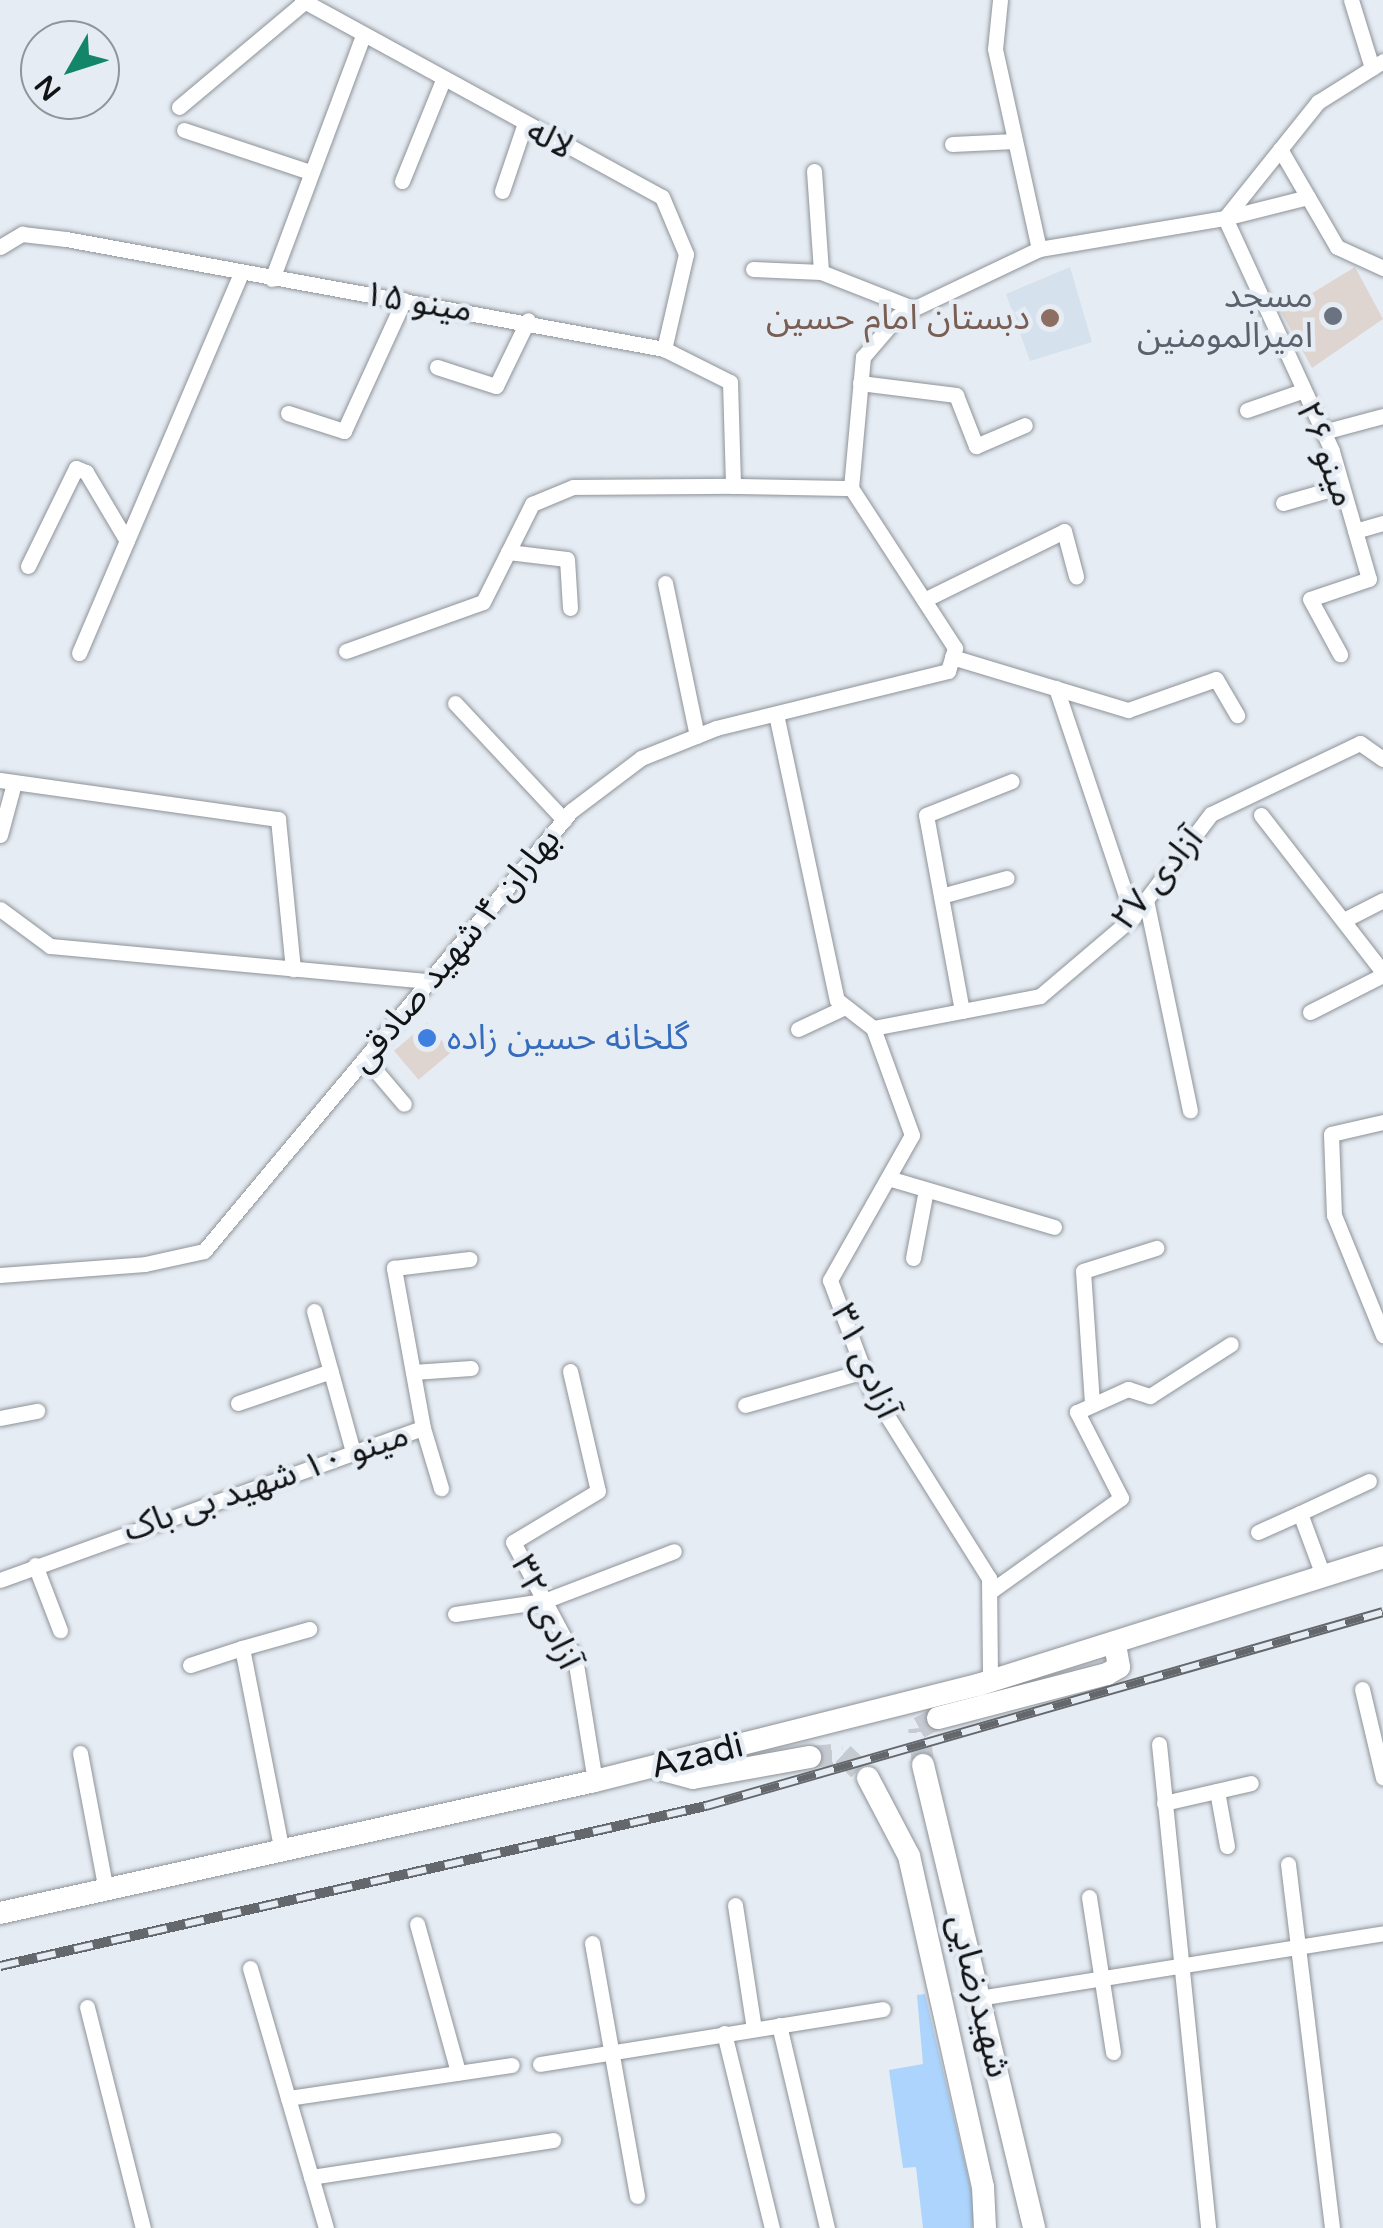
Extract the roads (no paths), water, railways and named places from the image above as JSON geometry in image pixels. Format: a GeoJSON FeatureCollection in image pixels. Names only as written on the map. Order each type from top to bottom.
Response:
{"type":"FeatureCollection","features":[{"type":"Feature","properties":{"kind":"main road","name":"Azadi"},"geometry":{"type":"LineString","coordinates":[[0,1913],[595,1781],[990,1682],[1383,1557]]}},
{"type":"Feature","properties":{"kind":"main road"},"geometry":{"type":"LineString","coordinates":[[938,1718],[1107,1674],[1119,1667],[1114,1644]]}},
{"type":"Feature","properties":{"kind":"main road"},"geometry":{"type":"LineString","coordinates":[[652,1767],[693,1778],[810,1758]]}},
{"type":"Feature","properties":{"kind":"main road","name":"شهیدرضایی"},"geometry":{"type":"LineString","coordinates":[[923,1765],[1034,2228]]}},
{"type":"Feature","properties":{"kind":"main road","name":"شهیدرضایی"},"geometry":{"type":"LineString","coordinates":[[868,1778],[909,1856],[985,2228]]}},
{"type":"Feature","properties":{"kind":"main road"},"geometry":{"type":"LineString","coordinates":[[909,1856],[942,1847]]}},
{"type":"Feature","properties":{"kind":"street"},"geometry":{"type":"LineString","coordinates":[[1000,0],[996,49],[1039,249]]}},
{"type":"Feature","properties":{"kind":"street"},"geometry":{"type":"LineString","coordinates":[[1225,218],[1318,102],[1378,65],[1351,0]]}},
{"type":"Feature","properties":{"kind":"street"},"geometry":{"type":"LineString","coordinates":[[179,107],[303,1]]}},
{"type":"Feature","properties":{"kind":"street","name":"لاله"},"geometry":{"type":"LineString","coordinates":[[303,1],[524,126],[662,197],[686,254],[664,349]]}},
{"type":"Feature","properties":{"kind":"street"},"geometry":{"type":"LineString","coordinates":[[272,279],[307,171],[363,35]]}},
{"type":"Feature","properties":{"kind":"street"},"geometry":{"type":"LineString","coordinates":[[402,180],[443,80]]}},
{"type":"Feature","properties":{"kind":"street"},"geometry":{"type":"LineString","coordinates":[[502,190],[524,126]]}},
{"type":"Feature","properties":{"kind":"street"},"geometry":{"type":"LineString","coordinates":[[184,130],[307,171]]}},
{"type":"Feature","properties":{"kind":"street"},"geometry":{"type":"LineString","coordinates":[[952,144],[1015,141]]}},
{"type":"Feature","properties":{"kind":"street"},"geometry":{"type":"LineString","coordinates":[[1280,148],[1337,247],[1383,268]]}},
{"type":"Feature","properties":{"kind":"street"},"geometry":{"type":"LineString","coordinates":[[814,171],[821,272]]}},
{"type":"Feature","properties":{"kind":"street"},"geometry":{"type":"LineString","coordinates":[[1237,715],[1216,679],[1128,710],[952,657],[955,648],[852,488],[862,357],[914,308],[1039,249],[1225,218],[1308,197]]}},
{"type":"Feature","properties":{"kind":"street","name":"مینو ۲۶"},"geometry":{"type":"LineString","coordinates":[[1225,218],[1323,432],[1368,579],[1310,598],[1340,654]]}},
{"type":"Feature","properties":{"kind":"street","name":"مینو ۱۵"},"geometry":{"type":"LineString","coordinates":[[0,247],[22,234],[528,320],[664,349],[730,382],[733,486]]}},
{"type":"Feature","properties":{"kind":"street"},"geometry":{"type":"LineString","coordinates":[[754,269],[821,272],[914,308]]}},
{"type":"Feature","properties":{"kind":"street"},"geometry":{"type":"LineString","coordinates":[[80,653],[241,274]]}},
{"type":"Feature","properties":{"kind":"street"},"geometry":{"type":"LineString","coordinates":[[288,412],[344,431],[404,300]]}},
{"type":"Feature","properties":{"kind":"street"},"geometry":{"type":"LineString","coordinates":[[436,367],[496,386],[528,320]]}},
{"type":"Feature","properties":{"kind":"street"},"geometry":{"type":"LineString","coordinates":[[860,383],[956,395],[976,446],[1025,426]]}},
{"type":"Feature","properties":{"kind":"street"},"geometry":{"type":"LineString","coordinates":[[1247,410],[1302,391]]}},
{"type":"Feature","properties":{"kind":"street"},"geometry":{"type":"LineString","coordinates":[[1323,432],[1383,416]]}},
{"type":"Feature","properties":{"kind":"street"},"geometry":{"type":"LineString","coordinates":[[28,566],[76,468],[86,472],[127,541]]}},
{"type":"Feature","properties":{"kind":"street"},"geometry":{"type":"LineString","coordinates":[[1283,503],[1342,486]]}},
{"type":"Feature","properties":{"kind":"street"},"geometry":{"type":"LineString","coordinates":[[346,651],[484,602],[532,504],[572,487],[852,488]]}},
{"type":"Feature","properties":{"kind":"street"},"geometry":{"type":"LineString","coordinates":[[1355,531],[1383,522]]}},
{"type":"Feature","properties":{"kind":"street"},"geometry":{"type":"LineString","coordinates":[[924,600],[1064,531],[1076,576]]}},
{"type":"Feature","properties":{"kind":"street"},"geometry":{"type":"LineString","coordinates":[[508,552],[567,559],[570,608]]}},
{"type":"Feature","properties":{"kind":"street"},"geometry":{"type":"LineString","coordinates":[[665,582],[697,736]]}},
{"type":"Feature","properties":{"kind":"street","name":"بهاران ۴ شهید صادقی"},"geometry":{"type":"LineString","coordinates":[[0,1275],[146,1264],[204,1251],[564,820],[641,758],[697,736],[948,671],[952,657]]}},
{"type":"Feature","properties":{"kind":"street"},"geometry":{"type":"LineString","coordinates":[[1056,688],[1133,917]]}},
{"type":"Feature","properties":{"kind":"street"},"geometry":{"type":"LineString","coordinates":[[455,703],[564,820]]}},
{"type":"Feature","properties":{"kind":"street"},"geometry":{"type":"LineString","coordinates":[[776,714],[841,1003],[872,1028]]}},
{"type":"Feature","properties":{"kind":"street","name":"آزادی ۲۷"},"geometry":{"type":"LineString","coordinates":[[872,1028],[1040,996],[1133,917],[1211,814],[1360,744],[1383,759]]}},
{"type":"Feature","properties":{"kind":"street"},"geometry":{"type":"LineString","coordinates":[[0,835],[7,781],[278,819],[293,969]]}},
{"type":"Feature","properties":{"kind":"street"},"geometry":{"type":"LineString","coordinates":[[962,1011],[926,815],[1012,781]]}},
{"type":"Feature","properties":{"kind":"street"},"geometry":{"type":"LineString","coordinates":[[1261,815],[1383,973],[1310,1012]]}},
{"type":"Feature","properties":{"kind":"street"},"geometry":{"type":"LineString","coordinates":[[940,896],[1007,878]]}},
{"type":"Feature","properties":{"kind":"street"},"geometry":{"type":"LineString","coordinates":[[1146,900],[1190,1110]]}},
{"type":"Feature","properties":{"kind":"street"},"geometry":{"type":"LineString","coordinates":[[1344,920],[1383,900]]}},
{"type":"Feature","properties":{"kind":"street"},"geometry":{"type":"LineString","coordinates":[[0,909],[50,946],[429,981]]}},
{"type":"Feature","properties":{"kind":"street"},"geometry":{"type":"LineString","coordinates":[[798,1029],[841,1003]]}},
{"type":"Feature","properties":{"kind":"street","name":"آزادی ۳۱"},"geometry":{"type":"LineString","coordinates":[[872,1028],[912,1136],[830,1280],[864,1371],[991,1591]]}},
{"type":"Feature","properties":{"kind":"street"},"geometry":{"type":"LineString","coordinates":[[365,1058],[404,1104]]}},
{"type":"Feature","properties":{"kind":"street"},"geometry":{"type":"LineString","coordinates":[[1383,1122],[1330,1134],[1334,1215],[1378,1308],[1383,1335]]}},
{"type":"Feature","properties":{"kind":"street"},"geometry":{"type":"LineString","coordinates":[[888,1178],[1054,1227]]}},
{"type":"Feature","properties":{"kind":"street"},"geometry":{"type":"LineString","coordinates":[[913,1258],[926,1190]]}},
{"type":"Feature","properties":{"kind":"street"},"geometry":{"type":"LineString","coordinates":[[1092,1403],[1083,1270],[1156,1248]]}},
{"type":"Feature","properties":{"kind":"street","name":"مینو ۱۰ شهید بی باک"},"geometry":{"type":"LineString","coordinates":[[0,1580],[423,1428],[394,1268],[469,1259]]}},
{"type":"Feature","properties":{"kind":"street"},"geometry":{"type":"LineString","coordinates":[[314,1311],[353,1452]]}},
{"type":"Feature","properties":{"kind":"street"},"geometry":{"type":"LineString","coordinates":[[990,1682],[991,1591],[1121,1498],[1076,1412],[1128,1389],[1150,1396],[1231,1344]]}},
{"type":"Feature","properties":{"kind":"street"},"geometry":{"type":"LineString","coordinates":[[413,1372],[472,1368]]}},
{"type":"Feature","properties":{"kind":"street"},"geometry":{"type":"LineString","coordinates":[[238,1403],[331,1371]]}},
{"type":"Feature","properties":{"kind":"street"},"geometry":{"type":"LineString","coordinates":[[746,1405],[864,1371]]}},
{"type":"Feature","properties":{"kind":"street","name":"آزادی ۳۲"},"geometry":{"type":"LineString","coordinates":[[570,1372],[598,1491],[512,1542],[574,1658],[595,1781]]}},
{"type":"Feature","properties":{"kind":"street"},"geometry":{"type":"LineString","coordinates":[[0,1418],[37,1411]]}},
{"type":"Feature","properties":{"kind":"street"},"geometry":{"type":"LineString","coordinates":[[423,1428],[440,1488]]}},
{"type":"Feature","properties":{"kind":"street"},"geometry":{"type":"LineString","coordinates":[[1258,1532],[1368,1480]]}},
{"type":"Feature","properties":{"kind":"street"},"geometry":{"type":"LineString","coordinates":[[1300,1514],[1324,1578]]}},
{"type":"Feature","properties":{"kind":"street"},"geometry":{"type":"LineString","coordinates":[[454,1614],[544,1601],[674,1552]]}},
{"type":"Feature","properties":{"kind":"street"},"geometry":{"type":"LineString","coordinates":[[35,1565],[60,1630]]}},
{"type":"Feature","properties":{"kind":"street"},"geometry":{"type":"LineString","coordinates":[[190,1666],[309,1628]]}},
{"type":"Feature","properties":{"kind":"street"},"geometry":{"type":"LineString","coordinates":[[242,1648],[282,1851]]}},
{"type":"Feature","properties":{"kind":"street"},"geometry":{"type":"LineString","coordinates":[[1362,1688],[1379,1746],[1383,1778]]}},
{"type":"Feature","properties":{"kind":"street"},"geometry":{"type":"LineString","coordinates":[[1159,1744],[1208,2228]]}},
{"type":"Feature","properties":{"kind":"street"},"geometry":{"type":"LineString","coordinates":[[80,1752],[106,1890]]}},
{"type":"Feature","properties":{"kind":"street"},"geometry":{"type":"LineString","coordinates":[[1164,1803],[1251,1783]]}},
{"type":"Feature","properties":{"kind":"street"},"geometry":{"type":"LineString","coordinates":[[1217,1791],[1227,1846]]}},
{"type":"Feature","properties":{"kind":"street"},"geometry":{"type":"LineString","coordinates":[[1288,1864],[1302,1946],[1332,2228]]}},
{"type":"Feature","properties":{"kind":"street"},"geometry":{"type":"LineString","coordinates":[[1089,1897],[1114,2052]]}},
{"type":"Feature","properties":{"kind":"street"},"geometry":{"type":"LineString","coordinates":[[735,1905],[754,2029]]}},
{"type":"Feature","properties":{"kind":"street"},"geometry":{"type":"LineString","coordinates":[[417,1924],[458,2072]]}},
{"type":"Feature","properties":{"kind":"street"},"geometry":{"type":"LineString","coordinates":[[979,1998],[1383,1933]]}},
{"type":"Feature","properties":{"kind":"street"},"geometry":{"type":"LineString","coordinates":[[592,1943],[637,2196]]}},
{"type":"Feature","properties":{"kind":"street"},"geometry":{"type":"LineString","coordinates":[[250,1968],[326,2228]]}},
{"type":"Feature","properties":{"kind":"street"},"geometry":{"type":"LineString","coordinates":[[87,2007],[143,2228]]}},
{"type":"Feature","properties":{"kind":"street"},"geometry":{"type":"LineString","coordinates":[[540,2064],[608,2050],[883,2009]]}},
{"type":"Feature","properties":{"kind":"street"},"geometry":{"type":"LineString","coordinates":[[779,2025],[826,2228]]}},
{"type":"Feature","properties":{"kind":"street"},"geometry":{"type":"LineString","coordinates":[[724,2033],[772,2228]]}},
{"type":"Feature","properties":{"kind":"street"},"geometry":{"type":"LineString","coordinates":[[288,2098],[512,2065]]}},
{"type":"Feature","properties":{"kind":"street"},"geometry":{"type":"LineString","coordinates":[[311,2177],[553,2140]]}},
{"type":"Feature","properties":{"kind":"tunnel"},"geometry":{"type":"LineString","coordinates":[[923,1765],[919,1728],[938,1718]]}},
{"type":"Feature","properties":{"kind":"tunnel"},"geometry":{"type":"LineString","coordinates":[[810,1757],[843,1754],[868,1778]]}},
{"type":"Feature","properties":{"kind":"railway"},"geometry":{"type":"LineString","coordinates":[[0,1966],[706,1806],[1383,1612]]}},
{"type":"Feature","properties":{"kind":"place","name":"مسجد امیرالمومنین"},"geometry":{"type":"Point","coordinates":[1333,316]}},
{"type":"Feature","properties":{"kind":"place","name":"دبستان امام حسین"},"geometry":{"type":"Point","coordinates":[1050,318]}},
{"type":"Feature","properties":{"kind":"place","name":"گلخانه حسین زاده"},"geometry":{"type":"Point","coordinates":[427,1038]}}]}
